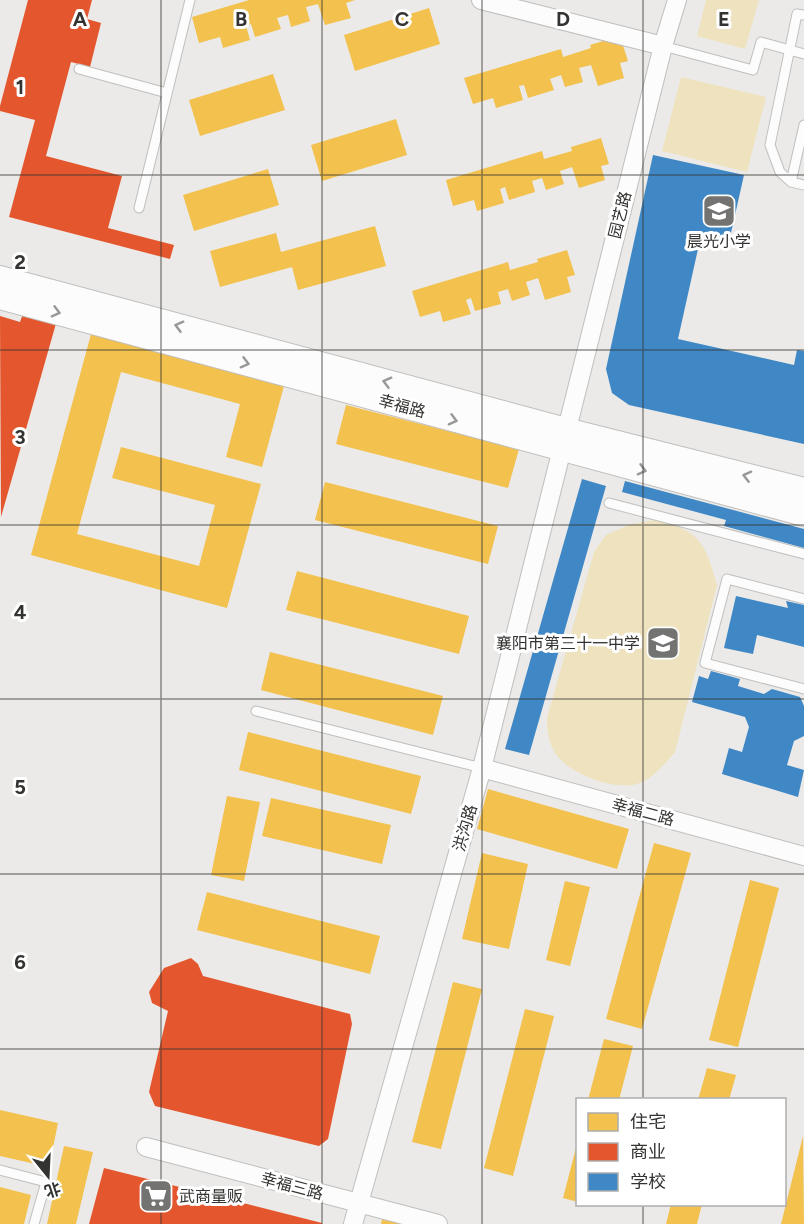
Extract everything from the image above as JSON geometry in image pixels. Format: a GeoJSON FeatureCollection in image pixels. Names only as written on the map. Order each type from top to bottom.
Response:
{"type":"FeatureCollection","features":[{"type":"Feature","properties":{"kind":"street"},"geometry":{"type":"LineString","coordinates":[[481,0],[663,46]]}},
{"type":"Feature","properties":{"kind":"street","name":"园艺路"},"geometry":{"type":"LineString","coordinates":[[564,440],[663,46],[677,0]]}},
{"type":"Feature","properties":{"kind":"street","name":"幸福路"},"geometry":{"type":"LineString","coordinates":[[0,278],[564,440],[804,514]]}},
{"type":"Feature","properties":{"kind":"street","name":"幸福路"},"geometry":{"type":"LineString","coordinates":[[0,297],[564,440],[804,490]]}},
{"type":"Feature","properties":{"kind":"street","name":"洪沟路"},"geometry":{"type":"LineString","coordinates":[[353,1224],[482,768],[564,440]]}},
{"type":"Feature","properties":{"kind":"street","name":"幸福二路"},"geometry":{"type":"LineString","coordinates":[[482,768],[804,856]]}},
{"type":"Feature","properties":{"kind":"street","name":"幸福三路"},"geometry":{"type":"LineString","coordinates":[[146,1147],[438,1224]]}},
{"type":"Feature","properties":{"kind":"lane"},"geometry":{"type":"LineString","coordinates":[[139,208],[190,0]]}},
{"type":"Feature","properties":{"kind":"lane"},"geometry":{"type":"LineString","coordinates":[[804,15],[797,14],[770,145],[780,172],[791,182],[804,185]]}},
{"type":"Feature","properties":{"kind":"lane"},"geometry":{"type":"LineString","coordinates":[[663,46],[753,70],[761,42],[804,54]]}},
{"type":"Feature","properties":{"kind":"lane"},"geometry":{"type":"LineString","coordinates":[[79,69],[167,93]]}},
{"type":"Feature","properties":{"kind":"lane"},"geometry":{"type":"LineString","coordinates":[[791,182],[804,124]]}},
{"type":"Feature","properties":{"kind":"lane"},"geometry":{"type":"LineString","coordinates":[[609,503],[804,554]]}},
{"type":"Feature","properties":{"kind":"lane"},"geometry":{"type":"LineString","coordinates":[[804,599],[728,579],[705,663],[804,689]]}},
{"type":"Feature","properties":{"kind":"lane"},"geometry":{"type":"LineString","coordinates":[[256,711],[482,768]]}},
{"type":"Feature","properties":{"kind":"lane"},"geometry":{"type":"LineString","coordinates":[[0,1170],[46,1182],[34,1224]]}},
{"type":"Feature","properties":{"kind":"shaded area"},"geometry":{"type":"Polygon","coordinates":[[[706,0],[759,0],[745,49],[697,36],[706,0]]]}},
{"type":"Feature","properties":{"kind":"shaded area"},"geometry":{"type":"Polygon","coordinates":[[[681,77],[766,97],[747,172],[662,151],[681,77]]]}},
{"type":"Feature","properties":{"kind":"shaded area"},"geometry":{"type":"Polygon","coordinates":[[[656,520],[682,529],[698,540],[709,558],[717,585],[675,752],[655,774],[640,783],[620,785],[584,776],[565,764],[552,748],[547,718],[594,552],[606,535],[631,524],[656,520]]]}},
{"type":"Feature","properties":{"kind":"building: 住宅"},"geometry":{"type":"Polygon","coordinates":[[[249,0],[355,0],[346,3],[351,18],[325,25],[318,4],[306,7],[310,21],[291,27],[288,15],[277,18],[281,29],[255,37],[251,24],[246,26],[250,40],[223,48],[220,37],[199,43],[192,17],[249,0]]]}},
{"type":"Feature","properties":{"kind":"building: 住宅"},"geometry":{"type":"Polygon","coordinates":[[[429,8],[440,44],[355,71],[344,35],[429,8]]]}},
{"type":"Feature","properties":{"kind":"building: 住宅"},"geometry":{"type":"Polygon","coordinates":[[[620,36],[628,61],[620,63],[624,78],[598,86],[591,65],[579,68],[583,82],[565,87],[561,75],[550,79],[554,90],[528,98],[524,85],[519,86],[523,100],[496,108],[493,98],[473,104],[464,78],[561,49],[563,57],[591,48],[590,45],[620,36]]]}},
{"type":"Feature","properties":{"kind":"building: 住宅"},"geometry":{"type":"Polygon","coordinates":[[[273,74],[285,110],[200,136],[189,100],[273,74]]]}},
{"type":"Feature","properties":{"kind":"building: 住宅"},"geometry":{"type":"Polygon","coordinates":[[[396,119],[407,155],[322,181],[311,145],[396,119]]]}},
{"type":"Feature","properties":{"kind":"building: 住宅"},"geometry":{"type":"Polygon","coordinates":[[[601,138],[609,164],[601,166],[605,180],[579,188],[572,167],[560,171],[564,184],[546,190],[542,178],[532,181],[535,192],[509,200],[505,187],[500,189],[504,203],[477,211],[474,200],[453,206],[446,180],[542,151],[544,159],[572,151],[571,147],[601,138]]]}},
{"type":"Feature","properties":{"kind":"building: 住宅"},"geometry":{"type":"Polygon","coordinates":[[[268,169],[279,205],[194,231],[183,195],[268,169]]]}},
{"type":"Feature","properties":{"kind":"building: 住宅"},"geometry":{"type":"Polygon","coordinates":[[[375,226],[386,266],[298,290],[292,267],[220,287],[210,251],[276,233],[281,252],[375,226]]]}},
{"type":"Feature","properties":{"kind":"building: 住宅"},"geometry":{"type":"Polygon","coordinates":[[[567,250],[575,275],[567,277],[571,292],[545,300],[538,278],[526,282],[530,295],[512,301],[508,289],[498,292],[501,304],[475,311],[471,298],[466,300],[471,314],[443,322],[440,311],[420,317],[412,291],[508,262],[510,270],[567,250]]]}},
{"type":"Feature","properties":{"kind":"building: 住宅"},"geometry":{"type":"Polygon","coordinates":[[[94,323],[287,375],[262,467],[226,457],[240,404],[121,372],[77,534],[199,566],[215,505],[112,478],[121,447],[261,484],[227,608],[31,555],[94,323]]]}},
{"type":"Feature","properties":{"kind":"building: 住宅"},"geometry":{"type":"Polygon","coordinates":[[[346,405],[519,449],[508,488],[336,444],[346,405]]]}},
{"type":"Feature","properties":{"kind":"building: 住宅"},"geometry":{"type":"Polygon","coordinates":[[[325,482],[498,526],[488,564],[315,520],[325,482]]]}},
{"type":"Feature","properties":{"kind":"building: 住宅"},"geometry":{"type":"Polygon","coordinates":[[[297,571],[469,616],[459,654],[286,610],[297,571]]]}},
{"type":"Feature","properties":{"kind":"building: 住宅"},"geometry":{"type":"Polygon","coordinates":[[[270,652],[443,696],[433,735],[261,690],[270,652]]]}},
{"type":"Feature","properties":{"kind":"building: 住宅"},"geometry":{"type":"Polygon","coordinates":[[[248,732],[421,776],[411,814],[239,770],[248,732]]]}},
{"type":"Feature","properties":{"kind":"building: 住宅"},"geometry":{"type":"Polygon","coordinates":[[[488,789],[629,829],[617,869],[477,829],[488,789]]]}},
{"type":"Feature","properties":{"kind":"building: 住宅"},"geometry":{"type":"Polygon","coordinates":[[[227,796],[260,802],[244,881],[211,875],[227,796]]]}},
{"type":"Feature","properties":{"kind":"building: 住宅"},"geometry":{"type":"Polygon","coordinates":[[[271,798],[391,825],[382,864],[262,836],[271,798]]]}},
{"type":"Feature","properties":{"kind":"building: 住宅"},"geometry":{"type":"Polygon","coordinates":[[[654,843],[691,853],[642,1029],[606,1019],[654,843]]]}},
{"type":"Feature","properties":{"kind":"building: 住宅"},"geometry":{"type":"Polygon","coordinates":[[[482,853],[528,864],[509,949],[462,939],[482,853]]]}},
{"type":"Feature","properties":{"kind":"building: 住宅"},"geometry":{"type":"Polygon","coordinates":[[[750,880],[779,888],[738,1047],[709,1040],[750,880]]]}},
{"type":"Feature","properties":{"kind":"building: 住宅"},"geometry":{"type":"Polygon","coordinates":[[[565,881],[590,887],[570,966],[546,960],[565,881]]]}},
{"type":"Feature","properties":{"kind":"building: 住宅"},"geometry":{"type":"Polygon","coordinates":[[[207,892],[380,936],[370,974],[197,930],[207,892]]]}},
{"type":"Feature","properties":{"kind":"building: 住宅"},"geometry":{"type":"Polygon","coordinates":[[[453,982],[482,989],[441,1149],[412,1142],[453,982]]]}},
{"type":"Feature","properties":{"kind":"building: 住宅"},"geometry":{"type":"Polygon","coordinates":[[[525,1009],[554,1016],[513,1176],[484,1168],[525,1009]]]}},
{"type":"Feature","properties":{"kind":"building: 住宅"},"geometry":{"type":"Polygon","coordinates":[[[604,1039],[633,1046],[620,1098],[589,1098],[604,1039]]]}},
{"type":"Feature","properties":{"kind":"building: 住宅"},"geometry":{"type":"Polygon","coordinates":[[[707,1068],[736,1075],[730,1098],[699,1098],[707,1068]]]}},
{"type":"Feature","properties":{"kind":"building: 住宅"},"geometry":{"type":"Polygon","coordinates":[[[0,1110],[58,1123],[49,1167],[0,1156],[0,1110]]]}},
{"type":"Feature","properties":{"kind":"building: 住宅"},"geometry":{"type":"Polygon","coordinates":[[[803,1136],[804,1224],[781,1224],[803,1136]]]}},
{"type":"Feature","properties":{"kind":"building: 住宅"},"geometry":{"type":"Polygon","coordinates":[[[64,1146],[93,1152],[76,1224],[47,1224],[64,1146]]]}},
{"type":"Feature","properties":{"kind":"building: 住宅"},"geometry":{"type":"Polygon","coordinates":[[[576,1148],[576,1201],[563,1198],[576,1148]]]}},
{"type":"Feature","properties":{"kind":"building: 住宅"},"geometry":{"type":"Polygon","coordinates":[[[0,1187],[31,1195],[24,1224],[0,1224],[0,1187]]]}},
{"type":"Feature","properties":{"kind":"building: 住宅"},"geometry":{"type":"Polygon","coordinates":[[[670,1206],[702,1206],[697,1224],[666,1224],[670,1206]]]}},
{"type":"Feature","properties":{"kind":"building: 住宅"},"geometry":{"type":"Polygon","coordinates":[[[383,1216],[410,1224],[381,1224],[383,1216]]]}},
{"type":"Feature","properties":{"kind":"building: 商业"},"geometry":{"type":"Polygon","coordinates":[[[28,0],[92,0],[87,19],[101,23],[90,67],[71,62],[46,156],[122,176],[108,228],[174,245],[170,259],[9,217],[35,120],[0,111],[0,106],[28,0]]]}},
{"type":"Feature","properties":{"kind":"building: 商业"},"geometry":{"type":"Polygon","coordinates":[[[24,311],[57,320],[1,517],[0,316],[20,322],[24,311]]]}},
{"type":"Feature","properties":{"kind":"building: 商业"},"geometry":{"type":"Polygon","coordinates":[[[191,958],[198,964],[203,976],[350,1014],[352,1024],[328,1139],[319,1146],[155,1106],[149,1092],[168,1011],[152,1003],[149,992],[164,968],[191,958]]]}},
{"type":"Feature","properties":{"kind":"building: 商业","name":"武商量贩"},"geometry":{"type":"Polygon","coordinates":[[[104,1168],[322,1223],[322,1224],[89,1224],[104,1168]]]}},
{"type":"Feature","properties":{"kind":"building: 学校"},"geometry":{"type":"Polygon","coordinates":[[[653,155],[744,175],[728,246],[700,240],[678,339],[794,365],[797,350],[804,351],[804,444],[629,405],[612,393],[606,369],[653,155]]]}},
{"type":"Feature","properties":{"kind":"building: 学校"},"geometry":{"type":"Polygon","coordinates":[[[582,479],[606,486],[529,755],[505,749],[582,479]]]}},
{"type":"Feature","properties":{"kind":"building: 学校"},"geometry":{"type":"Polygon","coordinates":[[[625,481],[804,529],[804,548],[724,526],[726,520],[622,492],[625,481]]]}},
{"type":"Feature","properties":{"kind":"building: 学校"},"geometry":{"type":"Polygon","coordinates":[[[736,596],[788,608],[786,601],[804,605],[804,647],[757,635],[753,654],[724,648],[736,596]]]}},
{"type":"Feature","properties":{"kind":"building: 学校"},"geometry":{"type":"Polygon","coordinates":[[[711,671],[740,679],[738,686],[764,694],[772,689],[800,697],[804,706],[804,736],[794,741],[787,765],[804,770],[798,797],[722,774],[729,748],[742,752],[749,727],[745,717],[692,702],[699,676],[708,679],[711,671]]]}},
{"type":"Feature","properties":{"kind":"place","name":"晨光小学"},"geometry":{"type":"Point","coordinates":[719,211]}},
{"type":"Feature","properties":{"kind":"place","name":"襄阳市第三十一中学"},"geometry":{"type":"Point","coordinates":[663,643]}},
{"type":"Feature","properties":{"kind":"place","name":"武商量贩"},"geometry":{"type":"Point","coordinates":[156,1196]}}]}
